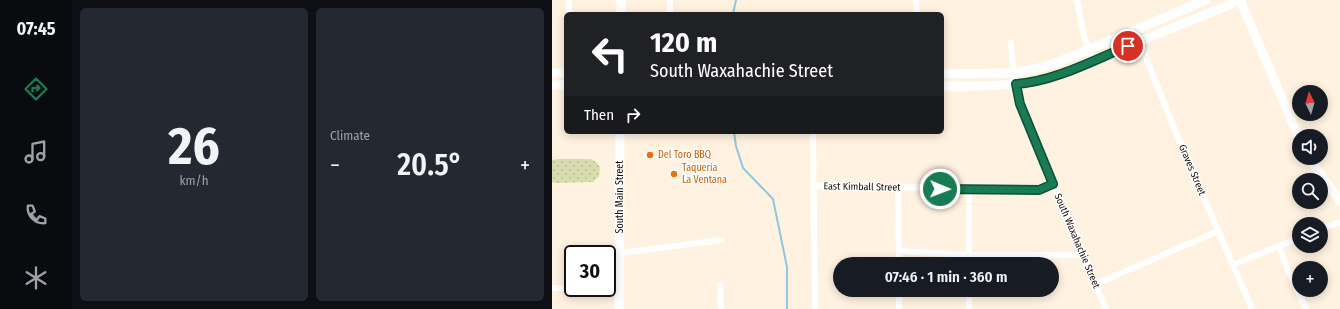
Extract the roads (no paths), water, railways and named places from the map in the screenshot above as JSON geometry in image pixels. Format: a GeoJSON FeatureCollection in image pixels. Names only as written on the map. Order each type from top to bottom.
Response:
{"type":"FeatureCollection","features":[{"type":"Feature","properties":{"kind":"main road"},"geometry":{"type":"LineString","coordinates":[[621,0],[621,12]]}},
{"type":"Feature","properties":{"kind":"main road"},"geometry":{"type":"LineString","coordinates":[[944,74],[1014,73],[1052,64],[1089,50],[1206,0]]}},
{"type":"Feature","properties":{"kind":"main road"},"geometry":{"type":"LineString","coordinates":[[944,86],[1016,84],[1052,77],[1240,0],[1295,129]]}},
{"type":"Feature","properties":{"kind":"main road"},"geometry":{"type":"LineString","coordinates":[[552,73],[564,73]]}},
{"type":"Feature","properties":{"kind":"main road"},"geometry":{"type":"LineString","coordinates":[[552,85],[564,85]]}},
{"type":"Feature","properties":{"kind":"main road","name":"South Main Street"},"geometry":{"type":"LineString","coordinates":[[619,309],[620,134]]}},
{"type":"Feature","properties":{"kind":"main road"},"geometry":{"type":"LineString","coordinates":[[1314,165],[1340,201]]}},
{"type":"Feature","properties":{"kind":"street"},"geometry":{"type":"LineString","coordinates":[[569,0],[569,12]]}},
{"type":"Feature","properties":{"kind":"street"},"geometry":{"type":"LineString","coordinates":[[670,0],[670,12]]}},
{"type":"Feature","properties":{"kind":"street"},"geometry":{"type":"LineString","coordinates":[[916,0],[917,12]]}},
{"type":"Feature","properties":{"kind":"street"},"geometry":{"type":"LineString","coordinates":[[1077,0],[1084,37],[1094,60]]}},
{"type":"Feature","properties":{"kind":"street","name":"Graves Street"},"geometry":{"type":"LineString","coordinates":[[1135,30],[1232,265],[1252,309]]}},
{"type":"Feature","properties":{"kind":"street","name":"South Waxahachie Street"},"geometry":{"type":"LineString","coordinates":[[1011,43],[1014,73],[1020,104],[1106,309]]}},
{"type":"Feature","properties":{"kind":"street"},"geometry":{"type":"LineString","coordinates":[[814,134],[815,309]]}},
{"type":"Feature","properties":{"kind":"street","name":"East Kimball Street"},"geometry":{"type":"LineString","coordinates":[[814,186],[1039,190],[1053,184]]}},
{"type":"Feature","properties":{"kind":"street"},"geometry":{"type":"LineString","coordinates":[[898,188],[899,257]]}},
{"type":"Feature","properties":{"kind":"street"},"geometry":{"type":"LineString","coordinates":[[969,189],[969,255]]}},
{"type":"Feature","properties":{"kind":"street"},"geometry":{"type":"LineString","coordinates":[[1328,226],[1340,222]]}},
{"type":"Feature","properties":{"kind":"street"},"geometry":{"type":"LineString","coordinates":[[1096,284],[1218,231]]}},
{"type":"Feature","properties":{"kind":"street"},"geometry":{"type":"LineString","coordinates":[[620,253],[721,240]]}},
{"type":"Feature","properties":{"kind":"street"},"geometry":{"type":"LineString","coordinates":[[1232,265],[1292,241]]}},
{"type":"Feature","properties":{"kind":"street"},"geometry":{"type":"LineString","coordinates":[[1279,247],[1306,309]]}},
{"type":"Feature","properties":{"kind":"street"},"geometry":{"type":"LineString","coordinates":[[899,252],[969,255],[1083,254]]}},
{"type":"Feature","properties":{"kind":"street"},"geometry":{"type":"LineString","coordinates":[[720,285],[721,309]]}},
{"type":"Feature","properties":{"kind":"street"},"geometry":{"type":"LineString","coordinates":[[552,288],[564,288]]}},
{"type":"Feature","properties":{"kind":"street"},"geometry":{"type":"LineString","coordinates":[[899,297],[899,309]]}},
{"type":"Feature","properties":{"kind":"street"},"geometry":{"type":"LineString","coordinates":[[969,297],[969,309]]}},
{"type":"Feature","properties":{"kind":"waterway"},"geometry":{"type":"LineString","coordinates":[[733,12],[736,0]]}},
{"type":"Feature","properties":{"kind":"waterway"},"geometry":{"type":"LineString","coordinates":[[734,134],[736,146],[743,168],[773,199],[787,267],[787,309]]}},
{"type":"Feature","properties":{"kind":"place","name":"Del Toro BBQ"},"geometry":{"type":"Point","coordinates":[650,155]}},
{"type":"Feature","properties":{"kind":"place","name":"Taqueria La Ventana"},"geometry":{"type":"Point","coordinates":[674,174]}}]}
